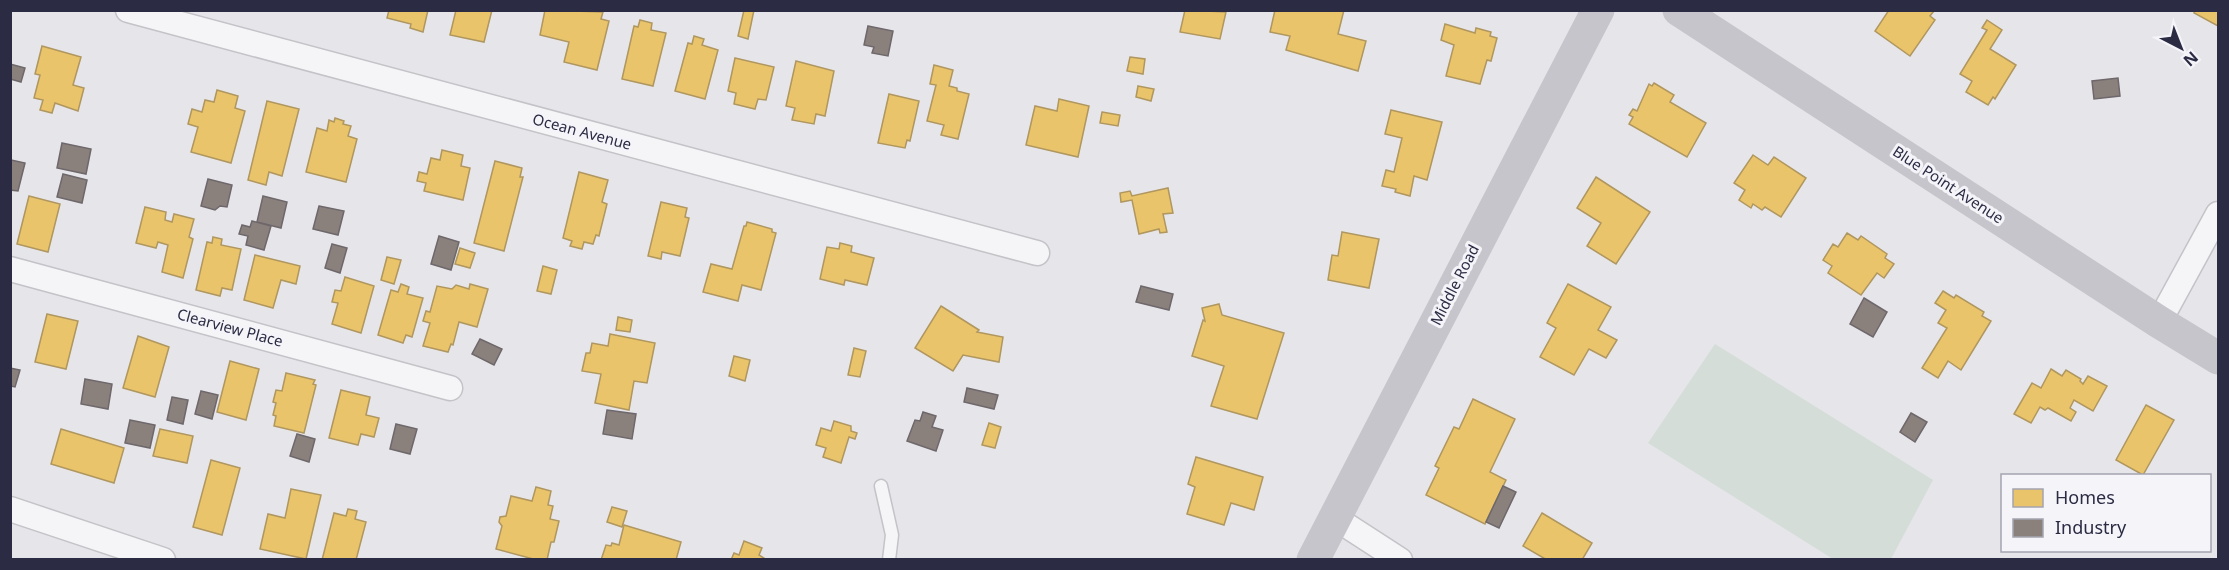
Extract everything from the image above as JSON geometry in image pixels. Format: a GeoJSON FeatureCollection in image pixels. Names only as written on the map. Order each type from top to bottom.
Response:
{"type":"FeatureCollection","features":[{"type":"Feature","properties":{"kind":"street","name":"Ocean Avenue"},"geometry":{"type":"LineString","coordinates":[[128,10],[1037,253]]}},
{"type":"Feature","properties":{"kind":"street","name":"Middle Road"},"geometry":{"type":"LineString","coordinates":[[1313,560],[1598,10]]}},
{"type":"Feature","properties":{"kind":"street","name":"Blue Point Avenue"},"geometry":{"type":"LineString","coordinates":[[1679,10],[2218,358]]}},
{"type":"Feature","properties":{"kind":"street"},"geometry":{"type":"LineString","coordinates":[[2159,322],[2218,214]]}},
{"type":"Feature","properties":{"kind":"street","name":"Clearview Place"},"geometry":{"type":"LineString","coordinates":[[10,269],[450,388]]}},
{"type":"Feature","properties":{"kind":"street"},"geometry":{"type":"LineString","coordinates":[[10,509],[163,560]]}},
{"type":"Feature","properties":{"kind":"street"},"geometry":{"type":"LineString","coordinates":[[1335,518],[1400,560]]}},
{"type":"Feature","properties":{"kind":"lane"},"geometry":{"type":"LineString","coordinates":[[881,486],[892,535],[889,560]]}},
{"type":"Feature","properties":{"kind":"shaded area"},"geometry":{"type":"Polygon","coordinates":[[[1715,344],[1933,480],[1891,559],[1833,559],[1648,443],[1715,344]]]}},
{"type":"Feature","properties":{"kind":"building: Homes"},"geometry":{"type":"Polygon","coordinates":[[[389,10],[428,10],[423,32],[410,28],[411,24],[387,18],[389,10]]]}},
{"type":"Feature","properties":{"kind":"building: Homes"},"geometry":{"type":"Polygon","coordinates":[[[456,10],[492,10],[484,42],[450,35],[456,10]]]}},
{"type":"Feature","properties":{"kind":"building: Homes"},"geometry":{"type":"Polygon","coordinates":[[[545,10],[603,12],[601,19],[609,21],[597,70],[564,62],[569,42],[540,35],[545,10]]]}},
{"type":"Feature","properties":{"kind":"building: Homes"},"geometry":{"type":"Polygon","coordinates":[[[744,10],[754,10],[748,39],[738,36],[744,10]]]}},
{"type":"Feature","properties":{"kind":"building: Homes"},"geometry":{"type":"Polygon","coordinates":[[[1185,10],[1226,12],[1220,39],[1180,32],[1185,10]]]}},
{"type":"Feature","properties":{"kind":"building: Homes"},"geometry":{"type":"Polygon","coordinates":[[[1275,10],[1344,10],[1338,34],[1366,41],[1358,71],[1286,50],[1290,36],[1270,32],[1275,10]]]}},
{"type":"Feature","properties":{"kind":"building: Homes"},"geometry":{"type":"Polygon","coordinates":[[[1889,10],[1934,11],[1930,16],[1935,20],[1910,56],[1875,31],[1889,10]]]}},
{"type":"Feature","properties":{"kind":"building: Homes"},"geometry":{"type":"Polygon","coordinates":[[[2195,10],[2218,10],[2218,26],[2194,13],[2195,10]]]}},
{"type":"Feature","properties":{"kind":"building: Homes"},"geometry":{"type":"Polygon","coordinates":[[[640,20],[652,23],[651,30],[666,33],[653,86],[622,79],[634,26],[638,27],[640,20]]]}},
{"type":"Feature","properties":{"kind":"building: Homes"},"geometry":{"type":"Polygon","coordinates":[[[1987,20],[2002,30],[1990,49],[2016,65],[1995,99],[1993,97],[1988,105],[1966,92],[1972,81],[1960,74],[1987,30],[1982,28],[1987,20]]]}},
{"type":"Feature","properties":{"kind":"building: Homes"},"geometry":{"type":"Polygon","coordinates":[[[1445,24],[1475,33],[1476,28],[1491,32],[1490,36],[1497,38],[1491,61],[1487,60],[1480,84],[1446,76],[1454,45],[1441,40],[1445,24]]]}},
{"type":"Feature","properties":{"kind":"building: Homes"},"geometry":{"type":"Polygon","coordinates":[[[694,36],[704,39],[702,45],[718,50],[705,99],[675,91],[688,43],[692,44],[694,36]]]}},
{"type":"Feature","properties":{"kind":"building: Homes"},"geometry":{"type":"Polygon","coordinates":[[[42,46],[81,57],[73,85],[84,88],[78,111],[55,103],[52,113],[40,110],[43,100],[34,98],[40,75],[35,74],[42,46]]]}},
{"type":"Feature","properties":{"kind":"building: Homes"},"geometry":{"type":"Polygon","coordinates":[[[1130,57],[1145,59],[1143,74],[1127,71],[1130,57]]]}},
{"type":"Feature","properties":{"kind":"building: Homes"},"geometry":{"type":"Polygon","coordinates":[[[735,58],[774,67],[766,100],[758,99],[755,109],[734,104],[736,93],[728,91],[735,58]]]}},
{"type":"Feature","properties":{"kind":"building: Homes"},"geometry":{"type":"Polygon","coordinates":[[[796,61],[834,71],[825,116],[816,114],[814,124],[792,120],[795,108],[786,106],[796,61]]]}},
{"type":"Feature","properties":{"kind":"building: Homes"},"geometry":{"type":"Polygon","coordinates":[[[934,65],[953,70],[949,86],[969,94],[958,139],[941,135],[944,125],[927,121],[936,85],[930,84],[934,65]]]}},
{"type":"Feature","properties":{"kind":"building: Homes"},"geometry":{"type":"Polygon","coordinates":[[[1654,83],[1674,95],[1670,102],[1706,123],[1687,157],[1629,124],[1633,117],[1629,115],[1633,109],[1637,111],[1649,84],[1652,86],[1654,83]]]}},
{"type":"Feature","properties":{"kind":"building: Homes"},"geometry":{"type":"Polygon","coordinates":[[[1138,86],[1154,89],[1151,101],[1136,97],[1138,86]]]}},
{"type":"Feature","properties":{"kind":"building: Homes"},"geometry":{"type":"Polygon","coordinates":[[[217,90],[238,96],[235,108],[245,111],[231,163],[191,152],[198,127],[188,124],[192,109],[202,112],[205,100],[214,102],[217,90]]]}},
{"type":"Feature","properties":{"kind":"building: Homes"},"geometry":{"type":"Polygon","coordinates":[[[889,94],[919,101],[910,141],[907,140],[905,148],[878,143],[889,94]]]}},
{"type":"Feature","properties":{"kind":"building: Homes"},"geometry":{"type":"Polygon","coordinates":[[[1059,99],[1089,106],[1078,157],[1026,145],[1035,106],[1057,111],[1059,99]]]}},
{"type":"Feature","properties":{"kind":"building: Homes"},"geometry":{"type":"Polygon","coordinates":[[[267,101],[299,109],[282,176],[269,172],[266,185],[248,180],[267,101]]]}},
{"type":"Feature","properties":{"kind":"building: Homes"},"geometry":{"type":"Polygon","coordinates":[[[1391,110],[1442,122],[1427,180],[1414,176],[1410,196],[1395,192],[1396,189],[1382,186],[1386,170],[1394,172],[1402,138],[1385,134],[1391,110]]]}},
{"type":"Feature","properties":{"kind":"building: Homes"},"geometry":{"type":"Polygon","coordinates":[[[1102,112],[1120,115],[1118,126],[1100,123],[1102,112]]]}},
{"type":"Feature","properties":{"kind":"building: Homes"},"geometry":{"type":"Polygon","coordinates":[[[335,118],[351,126],[348,136],[357,139],[346,182],[306,172],[317,128],[327,131],[329,120],[334,122],[335,118]]]}},
{"type":"Feature","properties":{"kind":"building: Homes"},"geometry":{"type":"Polygon","coordinates":[[[442,150],[463,155],[461,166],[470,168],[463,200],[424,191],[426,183],[417,181],[419,172],[427,174],[431,158],[440,160],[442,150]]]}},
{"type":"Feature","properties":{"kind":"building: Homes"},"geometry":{"type":"Polygon","coordinates":[[[1753,155],[1768,165],[1774,157],[1806,178],[1781,217],[1765,207],[1762,210],[1753,204],[1751,208],[1739,200],[1745,190],[1734,183],[1753,155]]]}},
{"type":"Feature","properties":{"kind":"building: Homes"},"geometry":{"type":"Polygon","coordinates":[[[495,161],[522,168],[520,177],[523,177],[504,251],[474,243],[495,161]]]}},
{"type":"Feature","properties":{"kind":"building: Homes"},"geometry":{"type":"Polygon","coordinates":[[[579,172],[608,180],[602,202],[607,204],[599,236],[596,235],[593,244],[584,242],[582,249],[570,246],[572,241],[563,238],[579,172]]]}},
{"type":"Feature","properties":{"kind":"building: Homes"},"geometry":{"type":"Polygon","coordinates":[[[1596,177],[1650,212],[1616,264],[1587,246],[1601,223],[1577,208],[1596,177]]]}},
{"type":"Feature","properties":{"kind":"building: Homes"},"geometry":{"type":"Polygon","coordinates":[[[1168,188],[1173,213],[1163,214],[1167,232],[1160,233],[1159,229],[1139,234],[1132,200],[1121,202],[1120,193],[1130,191],[1132,196],[1168,188]]]}},
{"type":"Feature","properties":{"kind":"building: Homes"},"geometry":{"type":"Polygon","coordinates":[[[29,196],[60,204],[48,252],[17,244],[29,196]]]}},
{"type":"Feature","properties":{"kind":"building: Homes"},"geometry":{"type":"Polygon","coordinates":[[[661,202],[687,208],[685,217],[689,218],[680,256],[662,252],[661,259],[648,256],[661,202]]]}},
{"type":"Feature","properties":{"kind":"building: Homes"},"geometry":{"type":"Polygon","coordinates":[[[145,207],[166,212],[165,220],[172,222],[174,214],[194,219],[189,237],[193,239],[183,278],[162,272],[168,245],[158,242],[156,248],[136,243],[145,207]]]}},
{"type":"Feature","properties":{"kind":"building: Homes"},"geometry":{"type":"Polygon","coordinates":[[[747,222],[772,229],[772,232],[776,233],[761,290],[742,285],[738,301],[703,292],[711,264],[732,269],[747,222]]]}},
{"type":"Feature","properties":{"kind":"building: Homes"},"geometry":{"type":"Polygon","coordinates":[[[1342,232],[1379,239],[1369,288],[1328,280],[1332,255],[1338,256],[1342,232]]]}},
{"type":"Feature","properties":{"kind":"building: Homes"},"geometry":{"type":"Polygon","coordinates":[[[1847,233],[1858,240],[1861,236],[1887,254],[1885,258],[1894,264],[1884,278],[1877,273],[1861,295],[1828,273],[1832,266],[1823,260],[1833,244],[1838,247],[1847,233]]]}},
{"type":"Feature","properties":{"kind":"building: Homes"},"geometry":{"type":"Polygon","coordinates":[[[213,237],[222,239],[221,245],[241,249],[232,290],[222,288],[220,296],[196,290],[207,242],[212,243],[213,237]]]}},
{"type":"Feature","properties":{"kind":"building: Homes"},"geometry":{"type":"Polygon","coordinates":[[[840,243],[852,246],[851,252],[874,258],[867,285],[845,280],[844,285],[820,279],[827,247],[839,249],[840,243]]]}},
{"type":"Feature","properties":{"kind":"building: Homes"},"geometry":{"type":"Polygon","coordinates":[[[460,248],[475,253],[470,268],[455,264],[460,248]]]}},
{"type":"Feature","properties":{"kind":"building: Homes"},"geometry":{"type":"Polygon","coordinates":[[[255,255],[300,266],[296,284],[281,280],[273,308],[244,300],[255,255]]]}},
{"type":"Feature","properties":{"kind":"building: Homes"},"geometry":{"type":"Polygon","coordinates":[[[387,257],[401,260],[394,284],[381,280],[387,257]]]}},
{"type":"Feature","properties":{"kind":"building: Homes"},"geometry":{"type":"Polygon","coordinates":[[[543,266],[557,270],[551,294],[537,291],[543,266]]]}},
{"type":"Feature","properties":{"kind":"building: Homes"},"geometry":{"type":"Polygon","coordinates":[[[345,277],[374,286],[361,333],[332,324],[338,303],[332,302],[335,290],[341,291],[345,277]]]}},
{"type":"Feature","properties":{"kind":"building: Homes"},"geometry":{"type":"Polygon","coordinates":[[[401,284],[409,287],[407,294],[423,298],[412,337],[406,335],[403,343],[378,335],[391,290],[398,292],[401,284]]]}},
{"type":"Feature","properties":{"kind":"building: Homes"},"geometry":{"type":"Polygon","coordinates":[[[470,284],[488,289],[477,327],[459,322],[453,345],[451,344],[448,352],[423,346],[430,323],[423,321],[426,311],[430,312],[437,286],[452,289],[456,285],[469,289],[470,284]]]}},
{"type":"Feature","properties":{"kind":"building: Homes"},"geometry":{"type":"Polygon","coordinates":[[[1568,284],[1611,307],[1598,330],[1617,340],[1606,358],[1589,349],[1574,375],[1540,357],[1556,328],[1547,323],[1568,284]]]}},
{"type":"Feature","properties":{"kind":"building: Homes"},"geometry":{"type":"Polygon","coordinates":[[[1943,291],[1954,298],[1956,295],[1984,312],[1982,316],[1991,321],[1961,370],[1948,361],[1938,378],[1922,368],[1947,328],[1938,323],[1946,310],[1935,303],[1943,291]]]}},
{"type":"Feature","properties":{"kind":"building: Homes"},"geometry":{"type":"Polygon","coordinates":[[[1219,304],[1222,315],[1284,333],[1257,419],[1211,406],[1224,366],[1192,356],[1203,320],[1205,321],[1202,308],[1219,304]]]}},
{"type":"Feature","properties":{"kind":"building: Homes"},"geometry":{"type":"Polygon","coordinates":[[[941,306],[979,330],[977,332],[1003,337],[999,362],[963,355],[953,371],[915,348],[941,306]]]}},
{"type":"Feature","properties":{"kind":"building: Homes"},"geometry":{"type":"Polygon","coordinates":[[[47,314],[78,321],[66,369],[35,362],[47,314]]]}},
{"type":"Feature","properties":{"kind":"building: Homes"},"geometry":{"type":"Polygon","coordinates":[[[618,317],[632,320],[630,332],[616,330],[618,317]]]}},
{"type":"Feature","properties":{"kind":"building: Homes"},"geometry":{"type":"Polygon","coordinates":[[[610,334],[655,343],[647,383],[634,381],[629,410],[595,403],[601,374],[582,371],[586,353],[590,353],[592,343],[608,346],[610,334]]]}},
{"type":"Feature","properties":{"kind":"building: Homes"},"geometry":{"type":"Polygon","coordinates":[[[138,336],[169,347],[155,397],[123,388],[138,336]]]}},
{"type":"Feature","properties":{"kind":"building: Homes"},"geometry":{"type":"Polygon","coordinates":[[[854,348],[866,351],[860,377],[848,375],[854,348]]]}},
{"type":"Feature","properties":{"kind":"building: Homes"},"geometry":{"type":"Polygon","coordinates":[[[734,356],[750,360],[745,381],[729,376],[734,356]]]}},
{"type":"Feature","properties":{"kind":"building: Homes"},"geometry":{"type":"Polygon","coordinates":[[[230,361],[259,369],[246,420],[217,412],[230,361]]]}},
{"type":"Feature","properties":{"kind":"building: Homes"},"geometry":{"type":"Polygon","coordinates":[[[2051,369],[2062,376],[2066,370],[2081,379],[2083,384],[2088,376],[2107,386],[2093,411],[2074,400],[2070,408],[2076,412],[2071,421],[2048,408],[2045,410],[2040,407],[2031,423],[2014,414],[2032,383],[2041,388],[2051,369]]]}},
{"type":"Feature","properties":{"kind":"building: Homes"},"geometry":{"type":"Polygon","coordinates":[[[286,373],[315,380],[313,384],[316,385],[304,433],[274,426],[276,416],[273,415],[276,403],[273,402],[276,390],[282,391],[286,373]]]}},
{"type":"Feature","properties":{"kind":"building: Homes"},"geometry":{"type":"Polygon","coordinates":[[[341,390],[370,397],[366,415],[379,418],[374,437],[361,434],[358,445],[329,438],[341,390]]]}},
{"type":"Feature","properties":{"kind":"building: Homes"},"geometry":{"type":"Polygon","coordinates":[[[1473,399],[1515,419],[1490,472],[1506,480],[1485,524],[1426,495],[1439,468],[1435,466],[1454,427],[1459,429],[1473,399]]]}},
{"type":"Feature","properties":{"kind":"building: Homes"},"geometry":{"type":"Polygon","coordinates":[[[2146,405],[2174,420],[2144,474],[2116,460],[2146,405]]]}},
{"type":"Feature","properties":{"kind":"building: Homes"},"geometry":{"type":"Polygon","coordinates":[[[834,421],[851,426],[851,431],[857,433],[855,439],[849,437],[841,463],[823,457],[826,448],[816,445],[821,428],[831,431],[834,421]]]}},
{"type":"Feature","properties":{"kind":"building: Homes"},"geometry":{"type":"Polygon","coordinates":[[[989,423],[1001,427],[995,448],[982,445],[989,423]]]}},
{"type":"Feature","properties":{"kind":"building: Homes"},"geometry":{"type":"Polygon","coordinates":[[[61,429],[124,448],[114,483],[51,464],[61,429]]]}},
{"type":"Feature","properties":{"kind":"building: Homes"},"geometry":{"type":"Polygon","coordinates":[[[160,429],[193,436],[187,463],[153,456],[160,429]]]}},
{"type":"Feature","properties":{"kind":"building: Homes"},"geometry":{"type":"Polygon","coordinates":[[[1196,457],[1263,477],[1254,510],[1231,503],[1224,525],[1187,514],[1195,487],[1188,484],[1196,457]]]}},
{"type":"Feature","properties":{"kind":"building: Homes"},"geometry":{"type":"Polygon","coordinates":[[[211,460],[240,468],[222,535],[193,527],[211,460]]]}},
{"type":"Feature","properties":{"kind":"building: Homes"},"geometry":{"type":"Polygon","coordinates":[[[536,487],[551,491],[548,505],[553,506],[550,519],[559,521],[547,560],[537,560],[496,549],[502,526],[499,522],[500,517],[506,516],[511,496],[532,501],[536,487]]]}},
{"type":"Feature","properties":{"kind":"building: Homes"},"geometry":{"type":"Polygon","coordinates":[[[291,489],[321,495],[306,559],[260,549],[268,514],[285,518],[291,489]]]}},
{"type":"Feature","properties":{"kind":"building: Homes"},"geometry":{"type":"Polygon","coordinates":[[[612,507],[627,511],[622,527],[607,522],[612,507]]]}},
{"type":"Feature","properties":{"kind":"building: Homes"},"geometry":{"type":"Polygon","coordinates":[[[348,509],[357,511],[355,519],[366,522],[356,560],[322,560],[334,513],[346,516],[348,509]]]}},
{"type":"Feature","properties":{"kind":"building: Homes"},"geometry":{"type":"Polygon","coordinates":[[[1542,513],[1592,543],[1582,560],[1547,560],[1523,546],[1542,513]]]}},
{"type":"Feature","properties":{"kind":"building: Homes"},"geometry":{"type":"Polygon","coordinates":[[[624,525],[681,542],[676,560],[601,560],[606,545],[611,546],[612,543],[619,545],[624,525]]]}},
{"type":"Feature","properties":{"kind":"building: Homes"},"geometry":{"type":"Polygon","coordinates":[[[744,541],[762,548],[759,555],[767,560],[731,560],[734,553],[739,555],[744,541]]]}},
{"type":"Feature","properties":{"kind":"building: Industry"},"geometry":{"type":"Polygon","coordinates":[[[868,26],[893,31],[888,56],[872,53],[874,47],[864,45],[868,26]]]}},
{"type":"Feature","properties":{"kind":"building: Industry"},"geometry":{"type":"Polygon","coordinates":[[[10,64],[25,68],[21,82],[10,79],[10,64]]]}},
{"type":"Feature","properties":{"kind":"building: Industry"},"geometry":{"type":"Polygon","coordinates":[[[2118,78],[2120,96],[2094,99],[2092,81],[2118,78]]]}},
{"type":"Feature","properties":{"kind":"building: Industry"},"geometry":{"type":"Polygon","coordinates":[[[62,143],[91,149],[86,174],[57,168],[62,143]]]}},
{"type":"Feature","properties":{"kind":"building: Industry"},"geometry":{"type":"Polygon","coordinates":[[[11,160],[25,163],[18,191],[10,190],[11,160]]]}},
{"type":"Feature","properties":{"kind":"building: Industry"},"geometry":{"type":"Polygon","coordinates":[[[63,174],[87,180],[82,203],[57,197],[63,174]]]}},
{"type":"Feature","properties":{"kind":"building: Industry"},"geometry":{"type":"Polygon","coordinates":[[[208,179],[232,185],[227,207],[220,206],[215,210],[201,206],[208,179]]]}},
{"type":"Feature","properties":{"kind":"building: Industry"},"geometry":{"type":"Polygon","coordinates":[[[263,196],[287,202],[281,228],[257,222],[263,196]]]}},
{"type":"Feature","properties":{"kind":"building: Industry"},"geometry":{"type":"Polygon","coordinates":[[[319,206],[344,211],[338,235],[313,229],[319,206]]]}},
{"type":"Feature","properties":{"kind":"building: Industry"},"geometry":{"type":"Polygon","coordinates":[[[252,221],[271,226],[264,250],[246,245],[248,236],[239,234],[242,225],[250,227],[252,221]]]}},
{"type":"Feature","properties":{"kind":"building: Industry"},"geometry":{"type":"Polygon","coordinates":[[[439,236],[459,242],[451,270],[431,264],[439,236]]]}},
{"type":"Feature","properties":{"kind":"building: Industry"},"geometry":{"type":"Polygon","coordinates":[[[332,244],[347,248],[340,273],[325,268],[332,244]]]}},
{"type":"Feature","properties":{"kind":"building: Industry"},"geometry":{"type":"Polygon","coordinates":[[[1141,286],[1173,294],[1169,310],[1136,302],[1141,286]]]}},
{"type":"Feature","properties":{"kind":"building: Industry"},"geometry":{"type":"Polygon","coordinates":[[[1864,298],[1887,312],[1873,337],[1850,324],[1864,298]]]}},
{"type":"Feature","properties":{"kind":"building: Industry"},"geometry":{"type":"Polygon","coordinates":[[[480,339],[502,349],[494,365],[472,354],[480,339]]]}},
{"type":"Feature","properties":{"kind":"building: Industry"},"geometry":{"type":"Polygon","coordinates":[[[10,368],[20,370],[15,387],[10,386],[10,368]]]}},
{"type":"Feature","properties":{"kind":"building: Industry"},"geometry":{"type":"Polygon","coordinates":[[[85,379],[112,384],[108,409],[81,404],[85,379]]]}},
{"type":"Feature","properties":{"kind":"building: Industry"},"geometry":{"type":"Polygon","coordinates":[[[967,388],[998,395],[994,409],[964,402],[967,388]]]}},
{"type":"Feature","properties":{"kind":"building: Industry"},"geometry":{"type":"Polygon","coordinates":[[[201,391],[218,395],[212,419],[195,414],[201,391]]]}},
{"type":"Feature","properties":{"kind":"building: Industry"},"geometry":{"type":"Polygon","coordinates":[[[172,397],[188,400],[183,424],[167,420],[172,397]]]}},
{"type":"Feature","properties":{"kind":"building: Industry"},"geometry":{"type":"Polygon","coordinates":[[[607,410],[636,414],[632,439],[603,434],[607,410]]]}},
{"type":"Feature","properties":{"kind":"building: Industry"},"geometry":{"type":"Polygon","coordinates":[[[923,412],[936,416],[932,427],[943,430],[936,451],[907,441],[915,420],[920,421],[923,412]]]}},
{"type":"Feature","properties":{"kind":"building: Industry"},"geometry":{"type":"Polygon","coordinates":[[[1911,413],[1927,422],[1915,442],[1900,432],[1911,413]]]}},
{"type":"Feature","properties":{"kind":"building: Industry"},"geometry":{"type":"Polygon","coordinates":[[[130,420],[155,425],[150,448],[125,443],[130,420]]]}},
{"type":"Feature","properties":{"kind":"building: Industry"},"geometry":{"type":"Polygon","coordinates":[[[396,424],[417,429],[410,454],[390,449],[396,424]]]}},
{"type":"Feature","properties":{"kind":"building: Industry"},"geometry":{"type":"Polygon","coordinates":[[[297,434],[315,439],[309,462],[290,456],[297,434]]]}},
{"type":"Feature","properties":{"kind":"building: Industry"},"geometry":{"type":"Polygon","coordinates":[[[1503,486],[1516,492],[1499,528],[1486,522],[1503,486]]]}}]}
